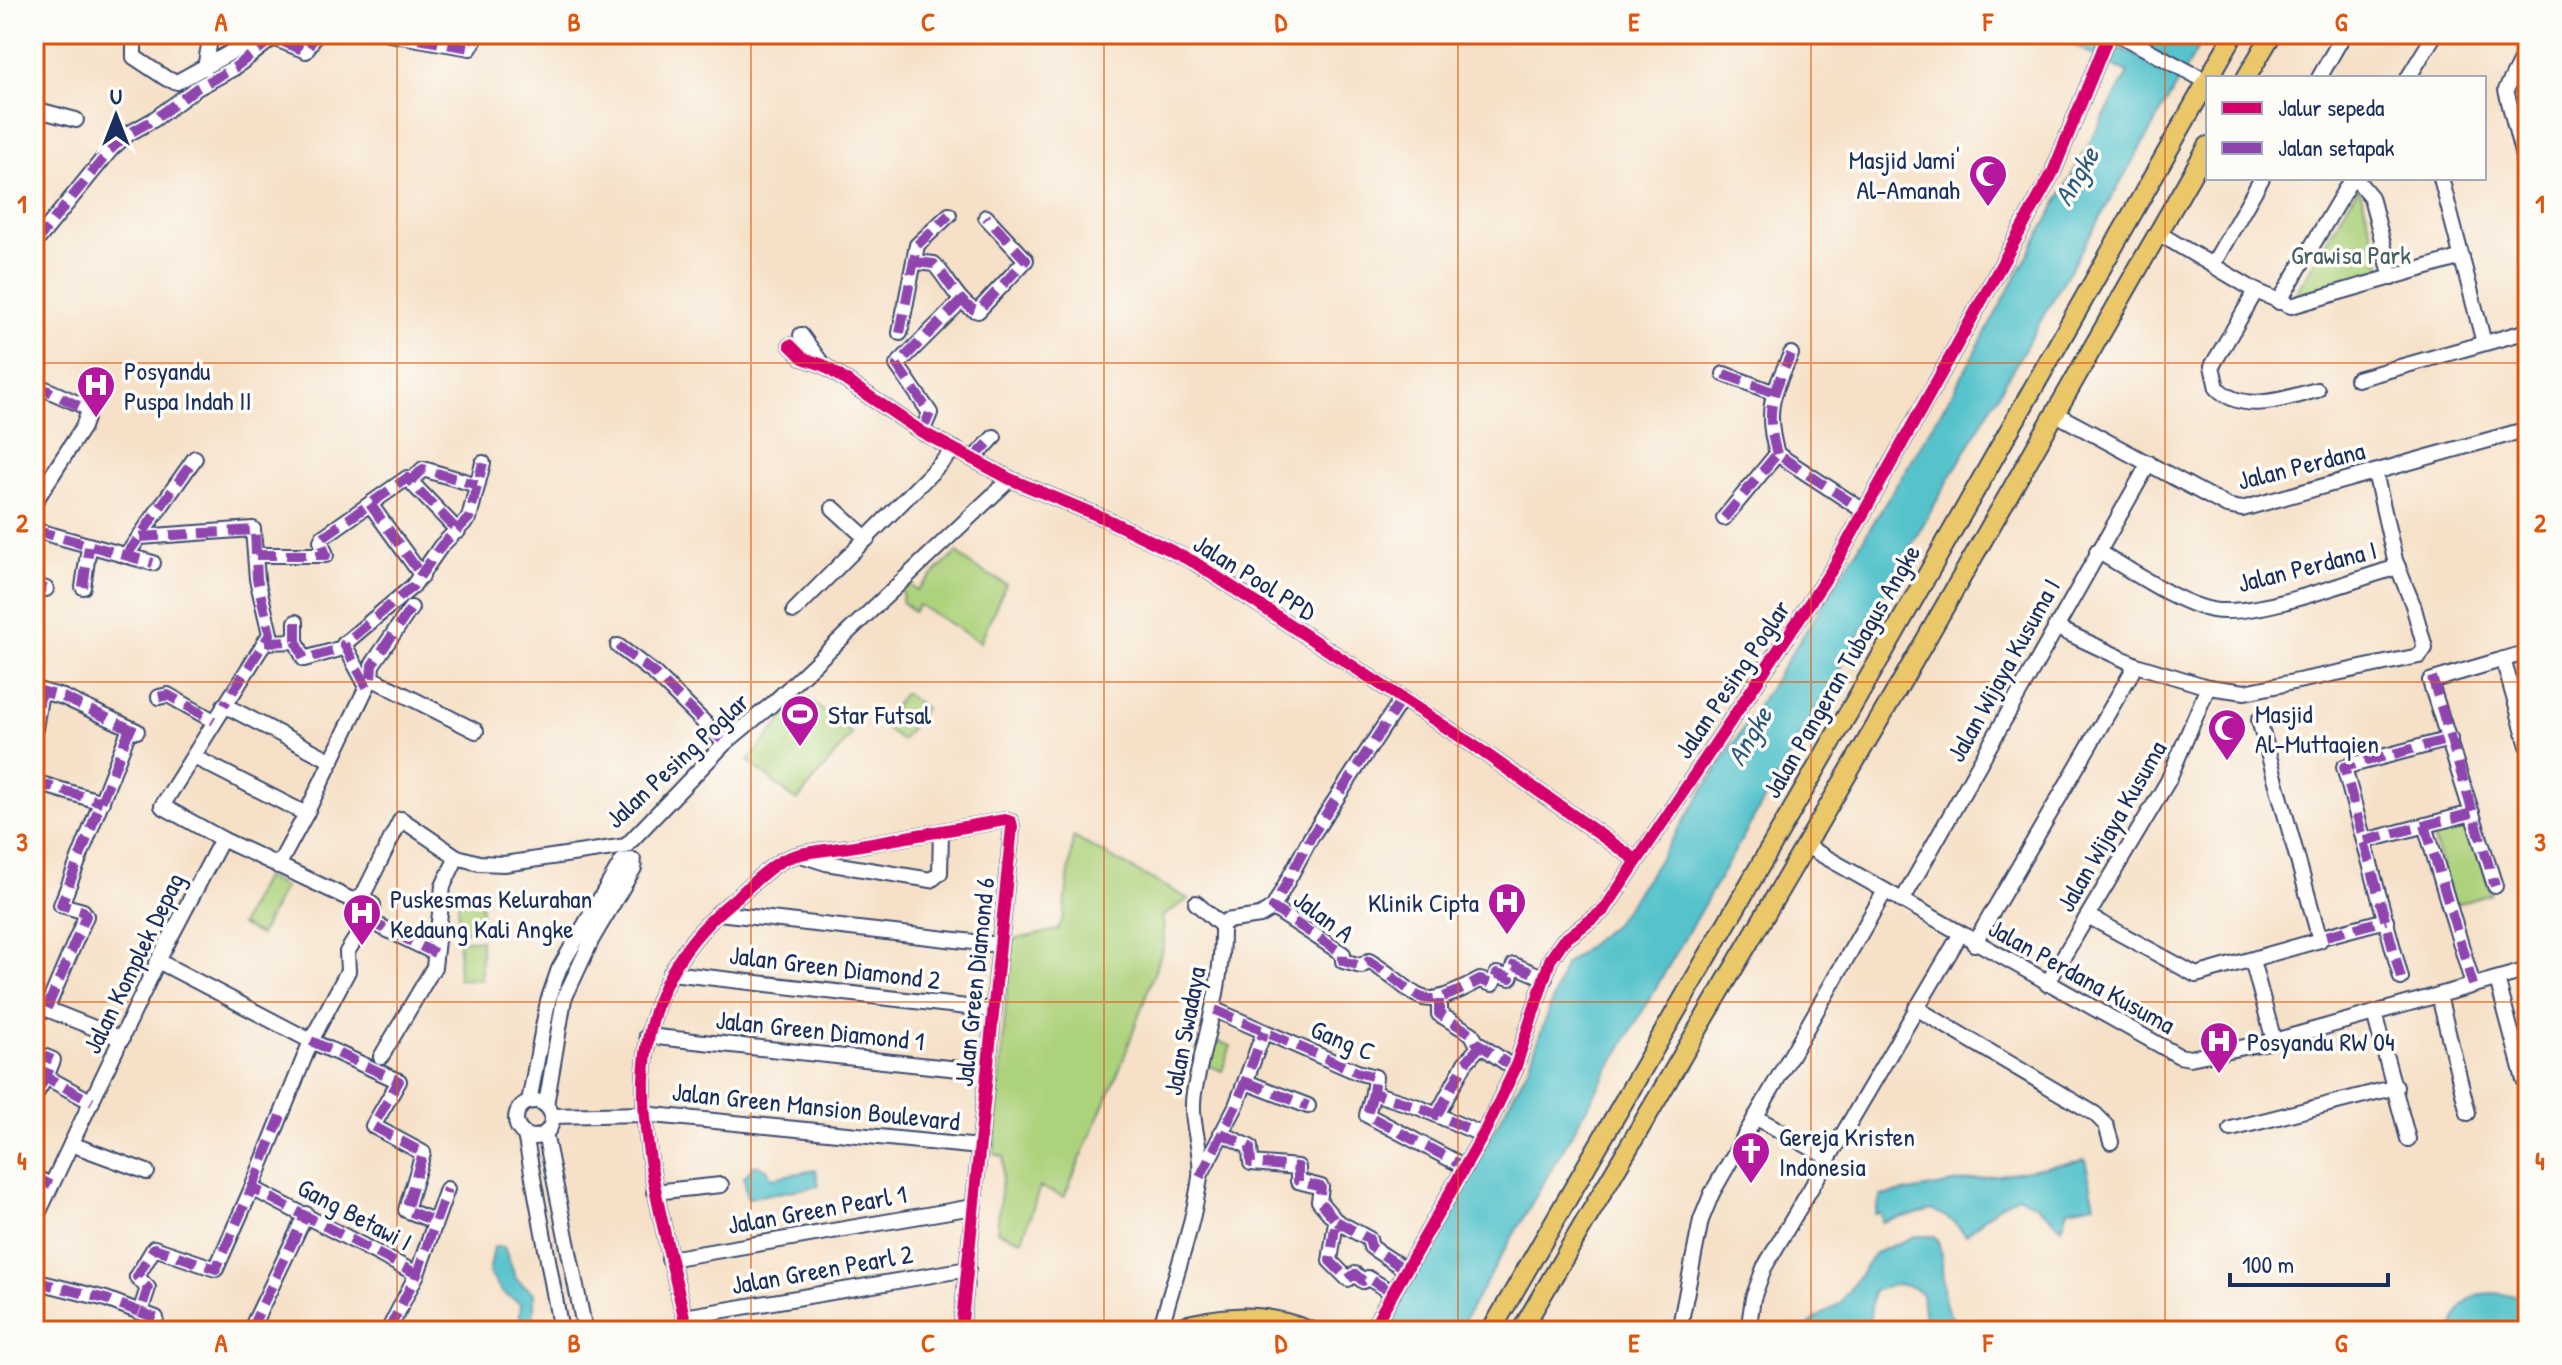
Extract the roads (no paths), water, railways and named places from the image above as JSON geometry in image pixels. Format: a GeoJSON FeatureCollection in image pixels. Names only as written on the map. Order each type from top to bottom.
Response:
{"type":"FeatureCollection","features":[{"type":"Feature","properties":{"kind":"highway"},"geometry":{"type":"LineString","coordinates":[[1169,1331],[1228,1317],[1273,1321],[1307,1331]]}},
{"type":"Feature","properties":{"kind":"highway"},"geometry":{"type":"LineString","coordinates":[[1202,1331],[1236,1325],[1289,1331]]}},
{"type":"Feature","properties":{"kind":"main road","name":"Jalan Pangeran Tubagus Angke"},"geometry":{"type":"LineString","coordinates":[[1491,1331],[1883,653],[2201,79],[2234,34]]}},
{"type":"Feature","properties":{"kind":"main road"},"geometry":{"type":"LineString","coordinates":[[2247,76],[2272,34]]}},
{"type":"Feature","properties":{"kind":"main road"},"geometry":{"type":"LineString","coordinates":[[1521,1331],[1909,669],[2206,149]]}},
{"type":"Feature","properties":{"kind":"main road"},"geometry":{"type":"LineString","coordinates":[[1896,629],[1904,644],[1922,644]]}},
{"type":"Feature","properties":{"kind":"main road"},"geometry":{"type":"LineString","coordinates":[[1883,653],[1900,654],[1909,669]]}},
{"type":"Feature","properties":{"kind":"main road"},"geometry":{"type":"LineString","coordinates":[[1572,1189],[1580,1200],[1595,1203]]}},
{"type":"Feature","properties":{"kind":"street"},"geometry":{"type":"LineString","coordinates":[[134,34],[132,54],[172,81],[186,79],[271,35]]}},
{"type":"Feature","properties":{"kind":"street"},"geometry":{"type":"LineString","coordinates":[[140,62],[144,34]]}},
{"type":"Feature","properties":{"kind":"street"},"geometry":{"type":"LineString","coordinates":[[205,68],[211,34]]}},
{"type":"Feature","properties":{"kind":"street"},"geometry":{"type":"LineString","coordinates":[[271,35],[306,51],[316,34]]}},
{"type":"Feature","properties":{"kind":"street"},"geometry":{"type":"LineString","coordinates":[[389,34],[470,48],[475,39],[465,34]]}},
{"type":"Feature","properties":{"kind":"street"},"geometry":{"type":"LineString","coordinates":[[2320,76],[2344,34]]}},
{"type":"Feature","properties":{"kind":"street"},"geometry":{"type":"LineString","coordinates":[[2409,76],[2435,34]]}},
{"type":"Feature","properties":{"kind":"street"},"geometry":{"type":"LineString","coordinates":[[34,244],[111,149],[128,134],[197,88],[234,68],[271,35]]}},
{"type":"Feature","properties":{"kind":"street"},"geometry":{"type":"LineString","coordinates":[[2113,36],[2201,79]]}},
{"type":"Feature","properties":{"kind":"street","name":"Jalan Pesing Poglar"},"geometry":{"type":"LineString","coordinates":[[1371,1331],[1483,1135],[1515,1069],[1550,960],[1563,941],[1604,910],[1833,568],[2053,172],[2097,62],[2113,36]]}},
{"type":"Feature","properties":{"kind":"street"},"geometry":{"type":"LineString","coordinates":[[2528,46],[2506,90],[2528,176]]}},
{"type":"Feature","properties":{"kind":"street"},"geometry":{"type":"LineString","coordinates":[[34,109],[76,120]]}},
{"type":"Feature","properties":{"kind":"street"},"geometry":{"type":"LineString","coordinates":[[2213,264],[2261,180]]}},
{"type":"Feature","properties":{"kind":"street"},"geometry":{"type":"LineString","coordinates":[[2279,302],[2353,180]]}},
{"type":"Feature","properties":{"kind":"street"},"geometry":{"type":"LineString","coordinates":[[2356,180],[2371,197],[2392,278]]}},
{"type":"Feature","properties":{"kind":"street"},"geometry":{"type":"LineString","coordinates":[[2442,180],[2484,343]]}},
{"type":"Feature","properties":{"kind":"street"},"geometry":{"type":"LineString","coordinates":[[900,333],[917,245],[949,215]]}},
{"type":"Feature","properties":{"kind":"street"},"geometry":{"type":"LineString","coordinates":[[916,262],[934,264],[952,282],[961,301],[978,311],[1026,262],[986,217]]}},
{"type":"Feature","properties":{"kind":"street"},"geometry":{"type":"LineString","coordinates":[[2158,233],[2256,291],[2296,306],[2462,257]]}},
{"type":"Feature","properties":{"kind":"street"},"geometry":{"type":"LineString","coordinates":[[2256,291],[2212,366],[2217,388],[2230,397],[2257,403],[2317,390]]}},
{"type":"Feature","properties":{"kind":"street"},"geometry":{"type":"LineString","coordinates":[[922,432],[930,413],[897,365],[961,301]]}},
{"type":"Feature","properties":{"kind":"street"},"geometry":{"type":"LineString","coordinates":[[2357,379],[2528,331]]}},
{"type":"Feature","properties":{"kind":"street","name":"Jalan Pool PPD"},"geometry":{"type":"LineString","coordinates":[[795,340],[823,365],[922,432],[1010,479],[1106,519],[1194,562],[1479,749],[1636,860]]}},
{"type":"Feature","properties":{"kind":"street"},"geometry":{"type":"LineString","coordinates":[[1791,354],[1772,392],[1771,433],[1777,454],[1864,511]]}},
{"type":"Feature","properties":{"kind":"street"},"geometry":{"type":"LineString","coordinates":[[1724,374],[1772,392]]}},
{"type":"Feature","properties":{"kind":"street"},"geometry":{"type":"LineString","coordinates":[[34,384],[87,410],[83,427],[34,503]]}},
{"type":"Feature","properties":{"kind":"street","name":"Jalan Perdana"},"geometry":{"type":"LineString","coordinates":[[2056,414],[2227,506],[2242,509],[2528,429]]}},
{"type":"Feature","properties":{"kind":"street"},"geometry":{"type":"LineString","coordinates":[[974,458],[994,437]]}},
{"type":"Feature","properties":{"kind":"street"},"geometry":{"type":"LineString","coordinates":[[794,611],[955,449]]}},
{"type":"Feature","properties":{"kind":"street"},"geometry":{"type":"LineString","coordinates":[[1724,518],[1777,454]]}},
{"type":"Feature","properties":{"kind":"street"},"geometry":{"type":"LineString","coordinates":[[126,556],[195,458]]}},
{"type":"Feature","properties":{"kind":"street"},"geometry":{"type":"LineString","coordinates":[[296,622],[296,641],[304,659],[343,648],[422,576],[441,546],[471,515],[483,463]]}},
{"type":"Feature","properties":{"kind":"street","name":"Jalan Wijaya Kusuma I"},"geometry":{"type":"LineString","coordinates":[[1902,901],[2149,463]]}},
{"type":"Feature","properties":{"kind":"street"},"geometry":{"type":"LineString","coordinates":[[411,481],[423,469],[477,485]]}},
{"type":"Feature","properties":{"kind":"street"},"geometry":{"type":"LineString","coordinates":[[2055,627],[2136,665],[2208,687],[2257,691],[2425,652],[2413,605],[2398,567],[2375,472]]}},
{"type":"Feature","properties":{"kind":"street"},"geometry":{"type":"LineString","coordinates":[[256,555],[326,555],[323,537],[401,479],[411,481],[458,531]]}},
{"type":"Feature","properties":{"kind":"street","name":"Jalan Pesing Poglar"},"geometry":{"type":"LineString","coordinates":[[457,857],[504,864],[626,846],[725,743],[771,705],[1010,479]]}},
{"type":"Feature","properties":{"kind":"street"},"geometry":{"type":"LineString","coordinates":[[370,504],[422,576]]}},
{"type":"Feature","properties":{"kind":"street"},"geometry":{"type":"LineString","coordinates":[[833,508],[867,539]]}},
{"type":"Feature","properties":{"kind":"street"},"geometry":{"type":"LineString","coordinates":[[140,537],[253,529],[260,590],[271,630],[162,806],[222,839],[352,900],[362,897],[401,819],[457,857],[443,886],[434,967],[381,1057]]}},
{"type":"Feature","properties":{"kind":"street"},"geometry":{"type":"LineString","coordinates":[[34,530],[153,563]]}},
{"type":"Feature","properties":{"kind":"street"},"geometry":{"type":"LineString","coordinates":[[83,587],[89,547]]}},
{"type":"Feature","properties":{"kind":"street","name":"Jalan Perdana I"},"geometry":{"type":"LineString","coordinates":[[2097,551],[2188,601],[2212,610],[2238,610],[2275,602],[2398,567]]}},
{"type":"Feature","properties":{"kind":"street"},"geometry":{"type":"LineString","coordinates":[[278,866],[369,682],[372,665],[411,608]]}},
{"type":"Feature","properties":{"kind":"street"},"geometry":{"type":"LineString","coordinates":[[265,642],[296,641]]}},
{"type":"Feature","properties":{"kind":"street"},"geometry":{"type":"LineString","coordinates":[[618,646],[655,674],[725,743]]}},
{"type":"Feature","properties":{"kind":"street"},"geometry":{"type":"LineString","coordinates":[[343,648],[369,682],[476,731]]}},
{"type":"Feature","properties":{"kind":"street"},"geometry":{"type":"LineString","coordinates":[[2495,886],[2432,677],[2528,652]]}},
{"type":"Feature","properties":{"kind":"street"},"geometry":{"type":"LineString","coordinates":[[2503,659],[2527,739]]}},
{"type":"Feature","properties":{"kind":"street"},"geometry":{"type":"LineString","coordinates":[[1974,944],[2136,665]]}},
{"type":"Feature","properties":{"kind":"street","name":"Jalan Wijaya Kusuma"},"geometry":{"type":"LineString","coordinates":[[2047,984],[2168,781],[2208,687]]}},
{"type":"Feature","properties":{"kind":"street"},"geometry":{"type":"LineString","coordinates":[[34,735],[38,690],[134,730],[61,905],[83,911],[86,916],[41,1006],[122,1039]]}},
{"type":"Feature","properties":{"kind":"street"},"geometry":{"type":"LineString","coordinates":[[159,697],[168,695],[214,721]]}},
{"type":"Feature","properties":{"kind":"street"},"geometry":{"type":"LineString","coordinates":[[1196,903],[1222,926],[1226,921],[1260,916],[1273,908],[1318,824],[1401,700]]}},
{"type":"Feature","properties":{"kind":"street"},"geometry":{"type":"LineString","coordinates":[[224,705],[332,761]]}},
{"type":"Feature","properties":{"kind":"street"},"geometry":{"type":"LineString","coordinates":[[2259,720],[2323,938]]}},
{"type":"Feature","properties":{"kind":"street"},"geometry":{"type":"LineString","coordinates":[[2401,978],[2344,767],[2450,739]]}},
{"type":"Feature","properties":{"kind":"street"},"geometry":{"type":"LineString","coordinates":[[194,757],[306,814]]}},
{"type":"Feature","properties":{"kind":"street"},"geometry":{"type":"LineString","coordinates":[[34,782],[102,802]]}},
{"type":"Feature","properties":{"kind":"street"},"geometry":{"type":"LineString","coordinates":[[2365,841],[2472,813]]}},
{"type":"Feature","properties":{"kind":"street","name":"Jalan Green Diamond 6"},"geometry":{"type":"LineString","coordinates":[[941,832],[1005,820],[1011,822],[961,1331]]}},
{"type":"Feature","properties":{"kind":"street"},"geometry":{"type":"LineString","coordinates":[[2425,825],[2473,985]]}},
{"type":"Feature","properties":{"kind":"street"},"geometry":{"type":"LineString","coordinates":[[686,1324],[654,1192],[643,1114],[647,1036],[655,1006],[671,973],[691,941],[718,913],[779,863],[803,855],[941,832],[940,873],[931,880],[826,863],[803,855]]}},
{"type":"Feature","properties":{"kind":"street","name":"Jalan Komplek Depag"},"geometry":{"type":"LineString","coordinates":[[34,1222],[37,1206],[51,1185],[158,961],[222,839]]}},
{"type":"Feature","properties":{"kind":"street","name":"Jalan Perdana Kusuma"},"geometry":{"type":"LineString","coordinates":[[1806,846],[1974,944],[2179,1056],[2205,1058],[2274,1041],[2528,970]]}},
{"type":"Feature","properties":{"kind":"street"},"geometry":{"type":"LineString","coordinates":[[561,1331],[525,1134],[516,1118],[519,1109],[529,1102],[548,1001],[559,969],[622,861],[633,860],[634,868],[592,939],[564,999],[545,1133],[585,1331]]}},
{"type":"Feature","properties":{"kind":"street"},"geometry":{"type":"LineString","coordinates":[[1679,1331],[1701,1220],[1755,1117],[1885,891]]}},
{"type":"Feature","properties":{"kind":"street"},"geometry":{"type":"LineString","coordinates":[[140,1312],[148,1288],[137,1277],[154,1248],[216,1269],[255,1189],[311,1041],[348,971],[349,949],[374,908],[362,897]]}},
{"type":"Feature","properties":{"kind":"street","name":"Jalan A"},"geometry":{"type":"LineString","coordinates":[[1273,908],[1343,954],[1343,961],[1361,966],[1368,960],[1402,982],[1412,994],[1427,1001],[1439,1000]]}},
{"type":"Feature","properties":{"kind":"street"},"geometry":{"type":"LineString","coordinates":[[718,913],[1000,945]]}},
{"type":"Feature","properties":{"kind":"street","name":"Jalan Perdana Kusuma"},"geometry":{"type":"LineString","coordinates":[[2088,916],[2190,974],[2204,974],[2386,920]]}},
{"type":"Feature","properties":{"kind":"street"},"geometry":{"type":"LineString","coordinates":[[367,920],[435,953]]}},
{"type":"Feature","properties":{"kind":"street","name":"Jalan Swadaya"},"geometry":{"type":"LineString","coordinates":[[1160,1331],[1200,1177],[1199,1148],[1193,1128],[1193,1101],[1223,964],[1222,926]]}},
{"type":"Feature","properties":{"kind":"street","name":"Jalan Perdana Kusuma"},"geometry":{"type":"LineString","coordinates":[[1748,1331],[1753,1298],[1764,1268],[1960,935]]}},
{"type":"Feature","properties":{"kind":"street"},"geometry":{"type":"LineString","coordinates":[[2252,960],[2274,1041]]}},
{"type":"Feature","properties":{"kind":"street"},"geometry":{"type":"LineString","coordinates":[[158,961],[311,1041],[399,1081],[373,1126],[423,1153],[406,1210],[434,1221]]}},
{"type":"Feature","properties":{"kind":"street"},"geometry":{"type":"LineString","coordinates":[[1515,1069],[1481,1045],[1468,1031],[1439,1014],[1439,1000],[1464,991],[1479,980],[1492,984],[1497,974],[1510,978],[1514,965],[1545,978]]}},
{"type":"Feature","properties":{"kind":"street","name":"Jalan Green Diamond 2"},"geometry":{"type":"LineString","coordinates":[[671,973],[993,1010]]}},
{"type":"Feature","properties":{"kind":"street"},"geometry":{"type":"LineString","coordinates":[[2497,979],[2524,1080]]}},
{"type":"Feature","properties":{"kind":"street"},"geometry":{"type":"LineString","coordinates":[[2439,996],[2468,1113]]}},
{"type":"Feature","properties":{"kind":"street"},"geometry":{"type":"LineString","coordinates":[[1916,1008],[2095,1114],[2106,1125],[2111,1142]]}},
{"type":"Feature","properties":{"kind":"street","name":"Gang C"},"geometry":{"type":"LineString","coordinates":[[1215,1010],[1375,1077],[1373,1093],[1483,1135]]}},
{"type":"Feature","properties":{"kind":"street"},"geometry":{"type":"LineString","coordinates":[[2374,1013],[2408,1139]]}},
{"type":"Feature","properties":{"kind":"street"},"geometry":{"type":"LineString","coordinates":[[1200,1177],[1246,1082],[1264,1032]]}},
{"type":"Feature","properties":{"kind":"street","name":"Jalan Green Diamond 1"},"geometry":{"type":"LineString","coordinates":[[647,1036],[987,1072]]}},
{"type":"Feature","properties":{"kind":"street"},"geometry":{"type":"LineString","coordinates":[[1437,1115],[1465,1063],[1481,1045]]}},
{"type":"Feature","properties":{"kind":"street"},"geometry":{"type":"LineString","coordinates":[[34,1052],[53,1060],[34,1097]]}},
{"type":"Feature","properties":{"kind":"street"},"geometry":{"type":"LineString","coordinates":[[46,1077],[92,1102]]}},
{"type":"Feature","properties":{"kind":"street"},"geometry":{"type":"LineString","coordinates":[[1246,1082],[1308,1106]]}},
{"type":"Feature","properties":{"kind":"street"},"geometry":{"type":"LineString","coordinates":[[2231,1129],[2396,1087]]}},
{"type":"Feature","properties":{"kind":"street"},"geometry":{"type":"LineString","coordinates":[[1373,1093],[1366,1115],[1465,1167]]}},
{"type":"Feature","properties":{"kind":"street"},"geometry":{"type":"LineString","coordinates":[[529,1102],[549,1111]]}},
{"type":"Feature","properties":{"kind":"street","name":"Jalan Green Mansion Boulevard"},"geometry":{"type":"LineString","coordinates":[[549,1111],[643,1114],[980,1147]]}},
{"type":"Feature","properties":{"kind":"street"},"geometry":{"type":"LineString","coordinates":[[1755,1117],[1828,1157]]}},
{"type":"Feature","properties":{"kind":"street"},"geometry":{"type":"LineString","coordinates":[[525,1134],[535,1136],[545,1133]]}},
{"type":"Feature","properties":{"kind":"street"},"geometry":{"type":"LineString","coordinates":[[1221,1133],[1250,1147],[1251,1163],[1299,1167],[1298,1180],[1321,1188],[1319,1201],[1336,1221],[1368,1238],[1370,1247],[1406,1270]]}},
{"type":"Feature","properties":{"kind":"street"},"geometry":{"type":"LineString","coordinates":[[71,1144],[147,1172]]}},
{"type":"Feature","properties":{"kind":"street"},"geometry":{"type":"LineString","coordinates":[[34,1177],[51,1185]]}},
{"type":"Feature","properties":{"kind":"street"},"geometry":{"type":"LineString","coordinates":[[654,1192],[721,1185]]}},
{"type":"Feature","properties":{"kind":"street","name":"Gang Betawi I"},"geometry":{"type":"LineString","coordinates":[[255,1189],[417,1274],[388,1331]]}},
{"type":"Feature","properties":{"kind":"street"},"geometry":{"type":"LineString","coordinates":[[417,1274],[447,1189]]}},
{"type":"Feature","properties":{"kind":"street","name":"Jalan Green Pearl 1"},"geometry":{"type":"LineString","coordinates":[[669,1259],[973,1207]]}},
{"type":"Feature","properties":{"kind":"street"},"geometry":{"type":"LineString","coordinates":[[250,1331],[306,1214]]}},
{"type":"Feature","properties":{"kind":"street"},"geometry":{"type":"LineString","coordinates":[[1336,1221],[1330,1261],[1348,1279],[1355,1274],[1363,1281],[1368,1278],[1393,1293]]}},
{"type":"Feature","properties":{"kind":"street","name":"Jalan Green Pearl 2"},"geometry":{"type":"LineString","coordinates":[[686,1324],[968,1269]]}},
{"type":"Feature","properties":{"kind":"street"},"geometry":{"type":"LineString","coordinates":[[34,1281],[106,1299],[156,1318]]}},
{"type":"Feature","properties":{"kind":"water","name":"Angke"},"geometry":{"type":"Polygon","coordinates":[[[2053,34],[2089,34],[2139,57],[2152,34],[2206,34],[1458,1331],[1385,1331],[1529,1066],[1565,965],[1615,923],[1838,581],[1954,390],[2128,73],[2053,34]]]}},
{"type":"Feature","properties":{"kind":"water"},"geometry":{"type":"Polygon","coordinates":[[[2085,1160],[2095,1204],[2068,1209],[2062,1228],[2036,1204],[2018,1196],[1998,1206],[1966,1235],[1954,1222],[1933,1210],[1882,1222],[1881,1214],[1875,1214],[1881,1196],[2085,1160]]]}},
{"type":"Feature","properties":{"kind":"water"},"geometry":{"type":"Polygon","coordinates":[[[755,1165],[767,1169],[771,1178],[816,1170],[819,1186],[747,1198],[744,1177],[755,1165]]]}},
{"type":"Feature","properties":{"kind":"water"},"geometry":{"type":"Polygon","coordinates":[[[1915,1236],[1933,1236],[1938,1241],[1948,1311],[1964,1331],[1926,1331],[1922,1294],[1911,1287],[1898,1285],[1873,1292],[1868,1331],[1804,1331],[1815,1319],[1840,1303],[1875,1253],[1915,1236]]]}},
{"type":"Feature","properties":{"kind":"water"},"geometry":{"type":"Polygon","coordinates":[[[494,1247],[504,1247],[516,1279],[534,1293],[534,1331],[519,1326],[521,1304],[503,1293],[489,1273],[494,1247]]]}},
{"type":"Feature","properties":{"kind":"water"},"geometry":{"type":"Polygon","coordinates":[[[2494,1293],[2528,1297],[2528,1331],[2457,1331],[2454,1326],[2462,1306],[2479,1295],[2494,1293]]]}},
{"type":"Feature","properties":{"kind":"place","name":"Masjid Jami' Al-Amanah"},"geometry":{"type":"Point","coordinates":[1988,208]}},
{"type":"Feature","properties":{"kind":"place","name":"Posyandu Puspa Indah II"},"geometry":{"type":"Point","coordinates":[96,419]}},
{"type":"Feature","properties":{"kind":"place","name":"Star Futsal"},"geometry":{"type":"Point","coordinates":[800,748]}},
{"type":"Feature","properties":{"kind":"place","name":"Masjid Al-Muttaqien"},"geometry":{"type":"Point","coordinates":[2227,762]}},
{"type":"Feature","properties":{"kind":"place","name":"Klinik Cipta"},"geometry":{"type":"Point","coordinates":[1507,936]}},
{"type":"Feature","properties":{"kind":"place","name":"Puskesmas Kelurahan Kedaung Kali Angke"},"geometry":{"type":"Point","coordinates":[362,947]}},
{"type":"Feature","properties":{"kind":"place","name":"Posyandu RW 04"},"geometry":{"type":"Point","coordinates":[2219,1075]}},
{"type":"Feature","properties":{"kind":"place","name":"Gereja Kristen Indonesia"},"geometry":{"type":"Point","coordinates":[1751,1185]}},
{"type":"Feature","properties":{"kind":"park label","name":"Grawisa Park"},"geometry":{"type":"Point","coordinates":[2351,254]}}]}
